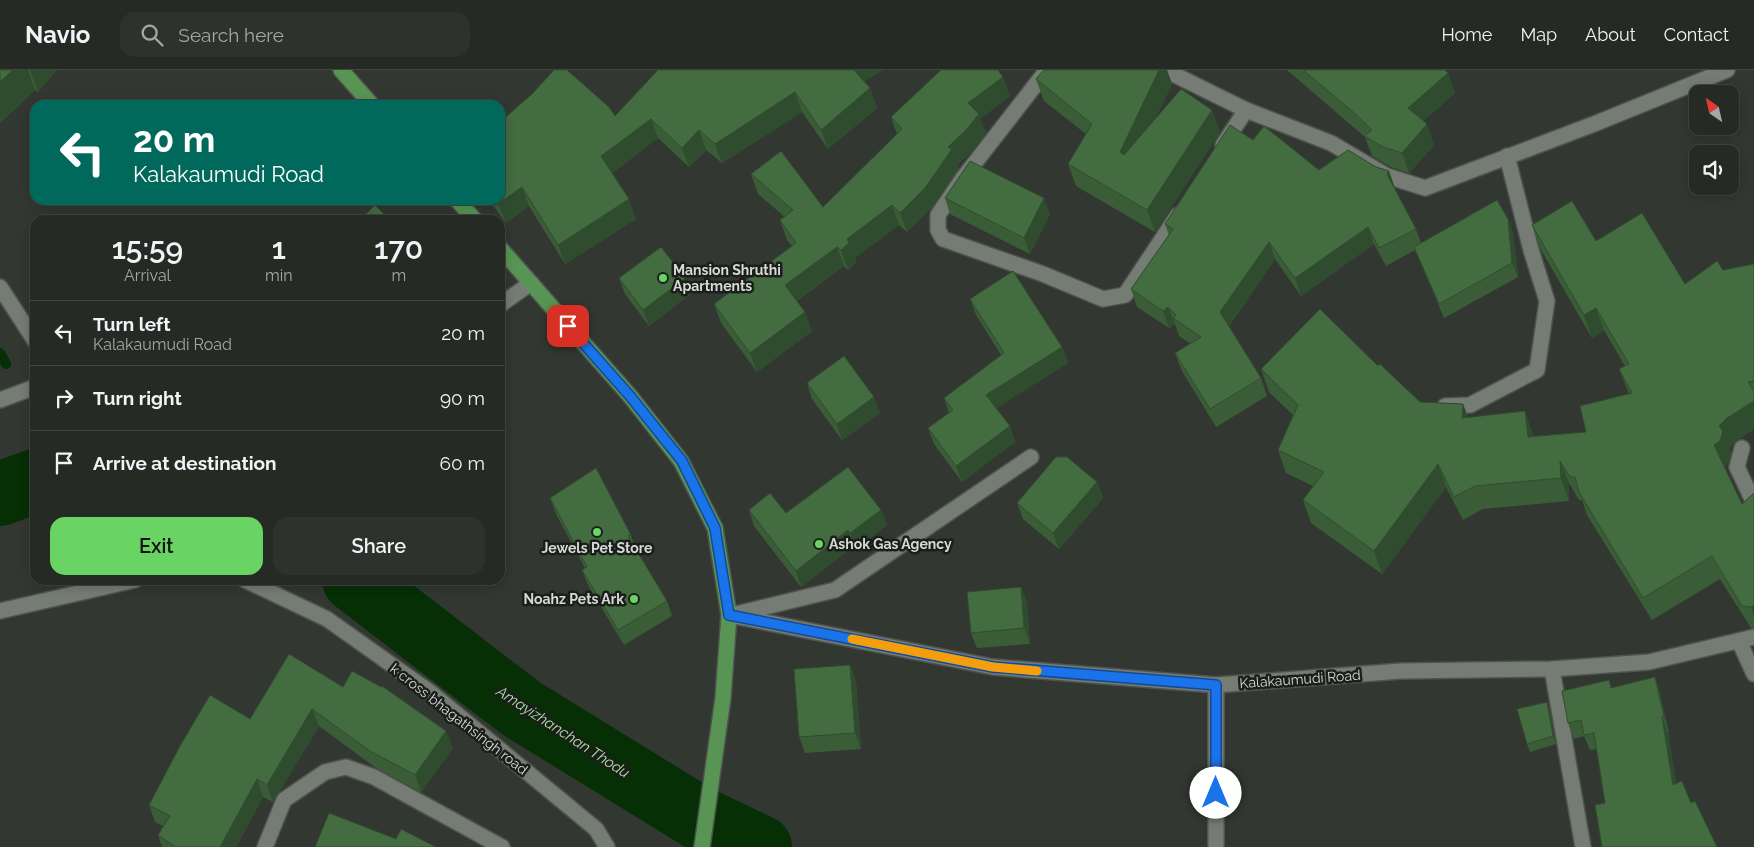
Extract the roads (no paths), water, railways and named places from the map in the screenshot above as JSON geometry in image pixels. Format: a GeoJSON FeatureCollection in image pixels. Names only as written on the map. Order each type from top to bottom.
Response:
{"type":"FeatureCollection","features":[{"type":"Feature","properties":{"kind":"main road"},"geometry":{"type":"LineString","coordinates":[[340,70],[367,100]]}},
{"type":"Feature","properties":{"kind":"main road"},"geometry":{"type":"LineString","coordinates":[[462,205],[470,215]]}},
{"type":"Feature","properties":{"kind":"main road"},"geometry":{"type":"LineString","coordinates":[[505,254],[630,396],[682,461],[715,528],[729,615],[723,698],[702,847]]}},
{"type":"Feature","properties":{"kind":"street"},"geometry":{"type":"LineString","coordinates":[[1046,70],[963,178],[938,215],[938,230],[943,239],[1043,274],[1103,298],[1110,298],[1125,295],[1183,207]]}},
{"type":"Feature","properties":{"kind":"street"},"geometry":{"type":"LineString","coordinates":[[1174,72],[1246,110],[1330,143],[1387,176],[1425,188],[1594,124],[1727,70]]}},
{"type":"Feature","properties":{"kind":"street"},"geometry":{"type":"LineString","coordinates":[[1214,158],[1246,110]]}},
{"type":"Feature","properties":{"kind":"street"},"geometry":{"type":"LineString","coordinates":[[1427,407],[1470,405],[1537,370],[1547,301],[1531,250],[1507,156]]}},
{"type":"Feature","properties":{"kind":"street"},"geometry":{"type":"LineString","coordinates":[[505,302],[531,283]]}},
{"type":"Feature","properties":{"kind":"street"},"geometry":{"type":"LineString","coordinates":[[0,287],[30,333]]}},
{"type":"Feature","properties":{"kind":"street"},"geometry":{"type":"LineString","coordinates":[[0,400],[30,389]]}},
{"type":"Feature","properties":{"kind":"street"},"geometry":{"type":"LineString","coordinates":[[1742,448],[1737,467],[1754,504]]}},
{"type":"Feature","properties":{"kind":"street"},"geometry":{"type":"LineString","coordinates":[[729,615],[836,590],[1031,456]]}},
{"type":"Feature","properties":{"kind":"street"},"geometry":{"type":"LineString","coordinates":[[0,611],[113,585]]}},
{"type":"Feature","properties":{"kind":"street","name":"k cross bhagathsingh road"},"geometry":{"type":"LineString","coordinates":[[256,585],[327,619],[430,692],[596,829],[607,847]]}},
{"type":"Feature","properties":{"kind":"street","name":"Kalakaumudi Road"},"geometry":{"type":"LineString","coordinates":[[729,615],[993,667],[1216,685],[1401,671],[1552,669],[1649,662],[1746,639]]}},
{"type":"Feature","properties":{"kind":"street"},"geometry":{"type":"LineString","coordinates":[[1746,639],[1754,674]]}},
{"type":"Feature","properties":{"kind":"street"},"geometry":{"type":"LineString","coordinates":[[1552,669],[1583,847]]}},
{"type":"Feature","properties":{"kind":"street"},"geometry":{"type":"LineString","coordinates":[[1216,685],[1216,847]]}},
{"type":"Feature","properties":{"kind":"street"},"geometry":{"type":"LineString","coordinates":[[265,847],[284,800],[325,772],[346,767],[374,777],[502,847]]}},
{"type":"Feature","properties":{"kind":"waterway"},"geometry":{"type":"LineString","coordinates":[[0,353],[6,364]]}},
{"type":"Feature","properties":{"kind":"waterway","name":"Amayizhanchan Thodu"},"geometry":{"type":"LineString","coordinates":[[0,494],[30,483]]}},
{"type":"Feature","properties":{"kind":"waterway","name":"Amayizhanchan Thodu"},"geometry":{"type":"LineString","coordinates":[[361,585],[522,709],[699,818],[760,847]]}},
{"type":"Feature","properties":{"kind":"place","name":"Mansion Shruthi Apartments"},"geometry":{"type":"Point","coordinates":[663,278]}},
{"type":"Feature","properties":{"kind":"place","name":"Jewels Pet Store"},"geometry":{"type":"Point","coordinates":[597,532]}},
{"type":"Feature","properties":{"kind":"place","name":"Ashok Gas Agency"},"geometry":{"type":"Point","coordinates":[819,544]}},
{"type":"Feature","properties":{"kind":"place","name":"Noahz Pets Ark"},"geometry":{"type":"Point","coordinates":[634,599]}}]}
